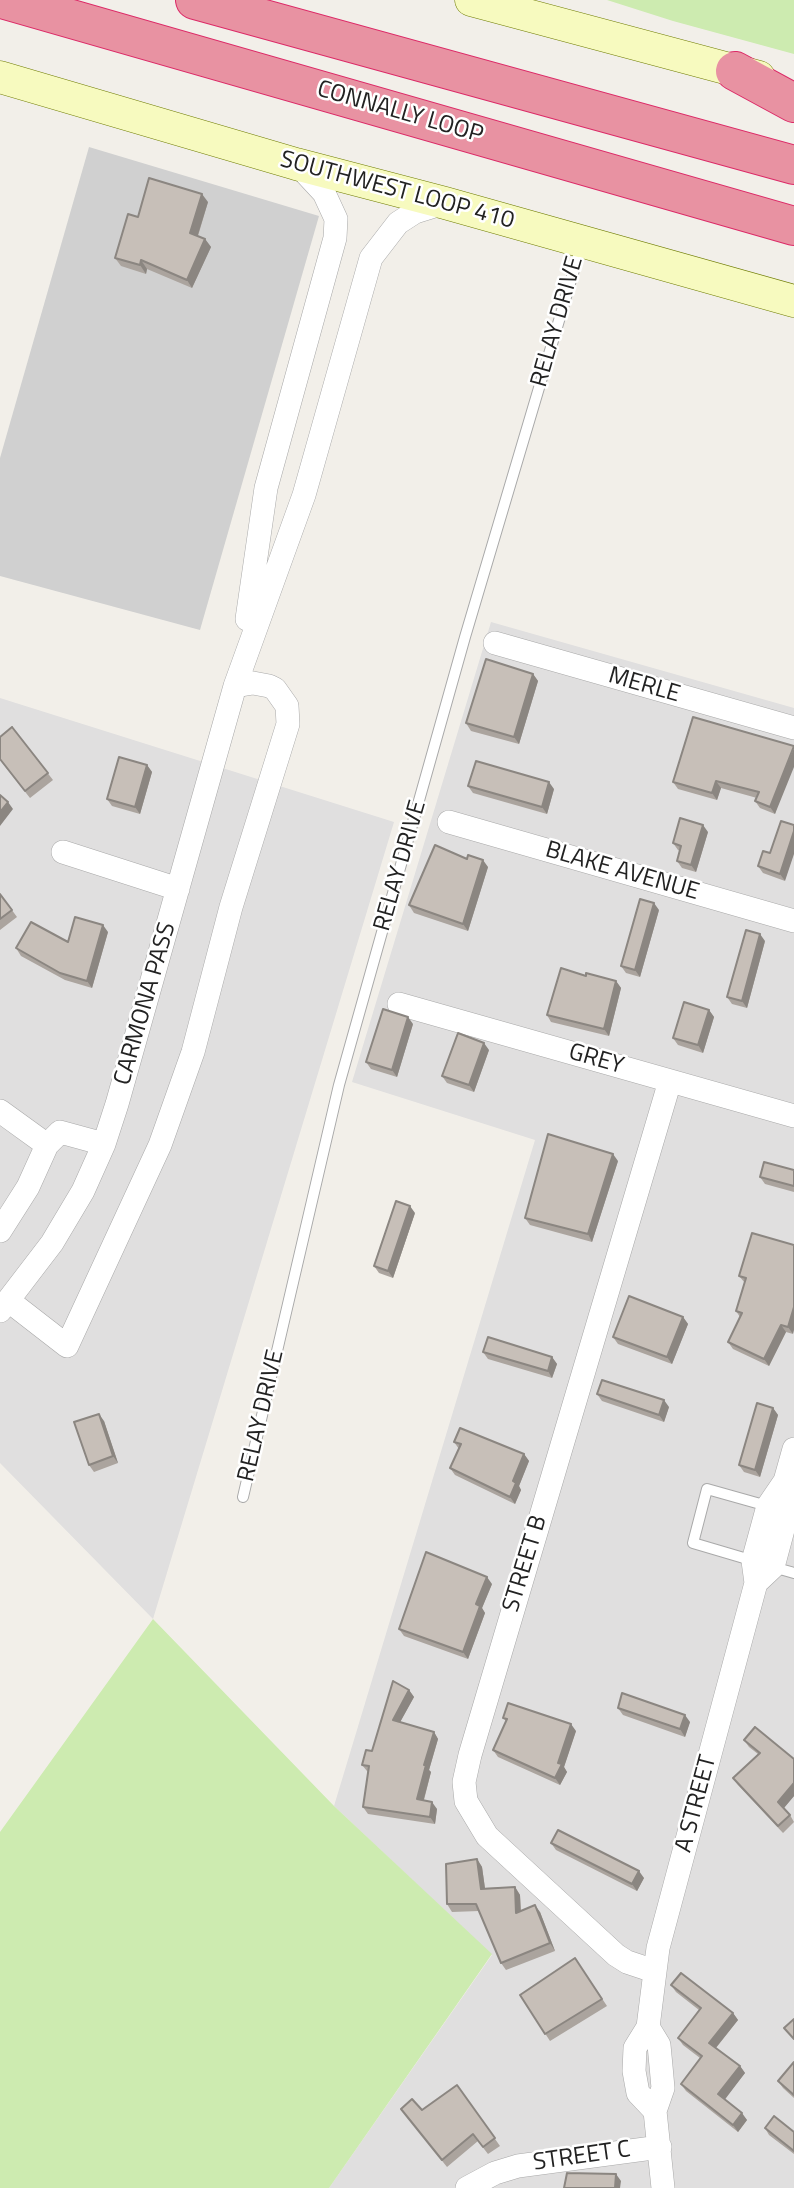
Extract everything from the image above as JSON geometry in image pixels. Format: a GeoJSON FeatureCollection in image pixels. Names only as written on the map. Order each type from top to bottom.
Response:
{"type":"FeatureCollection","features":[{"type":"Feature","properties":{"kind":"highway","name":"CONNALLY LOOP"},"geometry":{"type":"LineString","coordinates":[[5,0],[794,226]]}},
{"type":"Feature","properties":{"kind":"highway"},"geometry":{"type":"LineString","coordinates":[[195,0],[794,165]]}},
{"type":"Feature","properties":{"kind":"highway"},"geometry":{"type":"LineString","coordinates":[[735,71],[794,103]]}},
{"type":"Feature","properties":{"kind":"main road"},"geometry":{"type":"LineString","coordinates":[[471,0],[794,86]]}},
{"type":"Feature","properties":{"kind":"main road","name":"SOUTHWEST LOOP 410"},"geometry":{"type":"LineString","coordinates":[[0,77],[296,164],[794,301]]}},
{"type":"Feature","properties":{"kind":"street","name":"CARMONA PASS"},"geometry":{"type":"LineString","coordinates":[[235,686],[254,582],[267,488],[335,238],[336,219],[324,193],[296,164]]}},
{"type":"Feature","properties":{"kind":"street","name":"CARMONA PASS"},"geometry":{"type":"LineString","coordinates":[[235,686],[253,683],[275,689],[288,706],[288,724],[231,907],[193,1052],[160,1145],[67,1346],[5,1306],[58,1233],[83,1191],[104,1144],[235,686],[304,495],[371,258],[398,223],[415,212],[445,203]]}},
{"type":"Feature","properties":{"kind":"street"},"geometry":{"type":"LineString","coordinates":[[295,385],[331,395]]}},
{"type":"Feature","properties":{"kind":"street","name":"MERLE"},"geometry":{"type":"LineString","coordinates":[[495,643],[794,728]]}},
{"type":"Feature","properties":{"kind":"street","name":"BLAKE AVENUE"},"geometry":{"type":"LineString","coordinates":[[449,822],[794,921]]}},
{"type":"Feature","properties":{"kind":"street"},"geometry":{"type":"LineString","coordinates":[[63,852],[178,889]]}},
{"type":"Feature","properties":{"kind":"street","name":"GREY"},"geometry":{"type":"LineString","coordinates":[[399,1004],[794,1116]]}},
{"type":"Feature","properties":{"kind":"street","name":"STREET B"},"geometry":{"type":"LineString","coordinates":[[654,1971],[627,1962],[616,1955],[487,1836],[466,1801],[464,1782],[670,1081]]}},
{"type":"Feature","properties":{"kind":"street"},"geometry":{"type":"LineString","coordinates":[[0,1111],[47,1145]]}},
{"type":"Feature","properties":{"kind":"street"},"geometry":{"type":"LineString","coordinates":[[0,1231],[28,1187],[47,1145],[60,1132],[104,1144]]}},
{"type":"Feature","properties":{"kind":"street","name":"A STREET"},"geometry":{"type":"LineString","coordinates":[[663,2188],[655,2111],[663,2088],[662,2066],[659,2045],[648,2027],[658,1948],[769,1571],[783,1510],[785,1481],[794,1449]]}},
{"type":"Feature","properties":{"kind":"street","name":"STREET C"},"geometry":{"type":"LineString","coordinates":[[467,2188],[495,2173],[518,2166],[660,2147]]}},
{"type":"Feature","properties":{"kind":"lane","name":"RELAY DRIVE"},"geometry":{"type":"LineString","coordinates":[[243,1497],[339,1085],[465,637],[582,242]]}},
{"type":"Feature","properties":{"kind":"lane"},"geometry":{"type":"LineString","coordinates":[[769,1571],[693,1543],[707,1489],[783,1510]]}},
{"type":"Feature","properties":{"kind":"shaded area"},"geometry":{"type":"Polygon","coordinates":[[[89,147],[319,216],[200,630],[0,576],[0,458],[89,147]]]}},
{"type":"Feature","properties":{"kind":"shaded area"},"geometry":{"type":"Polygon","coordinates":[[[491,622],[794,708],[794,2188],[329,2188],[492,1955],[334,1806],[535,1140],[352,1082],[491,622]]]}},
{"type":"Feature","properties":{"kind":"shaded area"},"geometry":{"type":"Polygon","coordinates":[[[0,698],[394,822],[153,1619],[0,1463],[0,698]]]}},
{"type":"Feature","properties":{"kind":"green space"},"geometry":{"type":"Polygon","coordinates":[[[607,0],[794,0],[794,54],[673,21],[607,0]]]}},
{"type":"Feature","properties":{"kind":"green space"},"geometry":{"type":"Polygon","coordinates":[[[153,1619],[334,1806],[492,1954],[329,2188],[0,2188],[0,1832],[153,1619]]]}},
{"type":"Feature","properties":{"kind":"building"},"geometry":{"type":"Polygon","coordinates":[[[149,178],[202,194],[190,233],[205,239],[187,280],[141,260],[140,265],[115,258],[128,214],[138,217],[149,178]]]}},
{"type":"Feature","properties":{"kind":"building"},"geometry":{"type":"Polygon","coordinates":[[[486,659],[533,674],[514,737],[466,723],[486,659]]]}},
{"type":"Feature","properties":{"kind":"building"},"geometry":{"type":"Polygon","coordinates":[[[693,717],[794,746],[770,807],[755,801],[759,792],[716,781],[712,793],[673,782],[693,717]]]}},
{"type":"Feature","properties":{"kind":"building"},"geometry":{"type":"Polygon","coordinates":[[[12,727],[48,773],[25,791],[0,759],[0,737],[12,727]]]}},
{"type":"Feature","properties":{"kind":"building"},"geometry":{"type":"Polygon","coordinates":[[[119,757],[147,765],[135,807],[107,799],[119,757]]]}},
{"type":"Feature","properties":{"kind":"building"},"geometry":{"type":"Polygon","coordinates":[[[476,761],[549,782],[542,807],[468,786],[476,761]]]}},
{"type":"Feature","properties":{"kind":"building"},"geometry":{"type":"Polygon","coordinates":[[[0,795],[8,802],[0,812],[0,795]]]}},
{"type":"Feature","properties":{"kind":"building"},"geometry":{"type":"Polygon","coordinates":[[[680,818],[703,825],[691,865],[677,861],[681,846],[673,843],[680,818]]]}},
{"type":"Feature","properties":{"kind":"building"},"geometry":{"type":"Polygon","coordinates":[[[781,821],[794,825],[794,831],[780,874],[758,866],[763,851],[770,853],[781,821]]]}},
{"type":"Feature","properties":{"kind":"building"},"geometry":{"type":"Polygon","coordinates":[[[435,845],[467,859],[468,855],[483,860],[463,924],[409,905],[435,845]]]}},
{"type":"Feature","properties":{"kind":"building"},"geometry":{"type":"Polygon","coordinates":[[[0,894],[12,910],[0,919],[0,894]]]}},
{"type":"Feature","properties":{"kind":"building"},"geometry":{"type":"Polygon","coordinates":[[[640,899],[654,903],[635,970],[621,966],[640,899]]]}},
{"type":"Feature","properties":{"kind":"building"},"geometry":{"type":"Polygon","coordinates":[[[75,917],[103,925],[87,981],[60,973],[16,948],[31,922],[68,942],[75,917]]]}},
{"type":"Feature","properties":{"kind":"building"},"geometry":{"type":"Polygon","coordinates":[[[746,930],[760,934],[742,1001],[727,997],[746,930]]]}},
{"type":"Feature","properties":{"kind":"building"},"geometry":{"type":"Polygon","coordinates":[[[561,968],[616,981],[604,1029],[547,1015],[561,968]]]}},
{"type":"Feature","properties":{"kind":"building"},"geometry":{"type":"Polygon","coordinates":[[[684,1002],[709,1010],[698,1045],[673,1038],[684,1002]]]}},
{"type":"Feature","properties":{"kind":"building"},"geometry":{"type":"Polygon","coordinates":[[[383,1009],[408,1017],[392,1070],[366,1062],[383,1009]]]}},
{"type":"Feature","properties":{"kind":"building"},"geometry":{"type":"Polygon","coordinates":[[[458,1033],[484,1043],[469,1085],[442,1076],[458,1033]]]}},
{"type":"Feature","properties":{"kind":"building"},"geometry":{"type":"Polygon","coordinates":[[[548,1134],[613,1154],[588,1234],[525,1218],[548,1134]]]}},
{"type":"Feature","properties":{"kind":"building"},"geometry":{"type":"Polygon","coordinates":[[[764,1162],[794,1170],[794,1186],[760,1177],[764,1162]]]}},
{"type":"Feature","properties":{"kind":"building"},"geometry":{"type":"Polygon","coordinates":[[[396,1201],[410,1206],[388,1271],[374,1266],[396,1201]]]}},
{"type":"Feature","properties":{"kind":"building"},"geometry":{"type":"Polygon","coordinates":[[[752,1233],[794,1245],[794,1307],[788,1327],[781,1325],[764,1359],[728,1342],[742,1313],[736,1311],[746,1278],[739,1276],[752,1233]]]}},
{"type":"Feature","properties":{"kind":"building"},"geometry":{"type":"Polygon","coordinates":[[[629,1296],[683,1317],[667,1357],[613,1337],[629,1296]]]}},
{"type":"Feature","properties":{"kind":"building"},"geometry":{"type":"Polygon","coordinates":[[[488,1337],[552,1357],[548,1371],[483,1352],[488,1337]]]}},
{"type":"Feature","properties":{"kind":"building"},"geometry":{"type":"Polygon","coordinates":[[[602,1380],[664,1400],[659,1415],[597,1394],[602,1380]]]}},
{"type":"Feature","properties":{"kind":"building"},"geometry":{"type":"Polygon","coordinates":[[[757,1403],[773,1408],[755,1470],[739,1465],[757,1403]]]}},
{"type":"Feature","properties":{"kind":"building"},"geometry":{"type":"Polygon","coordinates":[[[99,1414],[113,1456],[89,1465],[74,1422],[99,1414]]]}},
{"type":"Feature","properties":{"kind":"building"},"geometry":{"type":"Polygon","coordinates":[[[460,1428],[524,1454],[513,1481],[516,1483],[510,1497],[450,1468],[461,1444],[454,1442],[460,1428]]]}},
{"type":"Feature","properties":{"kind":"building"},"geometry":{"type":"Polygon","coordinates":[[[426,1552],[487,1577],[476,1604],[480,1606],[463,1652],[399,1629],[426,1552]]]}},
{"type":"Feature","properties":{"kind":"building"},"geometry":{"type":"Polygon","coordinates":[[[393,1681],[409,1690],[393,1720],[434,1732],[417,1799],[432,1802],[430,1817],[363,1807],[369,1766],[362,1765],[366,1750],[372,1751],[393,1681]]]}},
{"type":"Feature","properties":{"kind":"building"},"geometry":{"type":"Polygon","coordinates":[[[622,1693],[685,1715],[680,1729],[618,1708],[622,1693]]]}},
{"type":"Feature","properties":{"kind":"building"},"geometry":{"type":"Polygon","coordinates":[[[508,1703],[571,1724],[558,1763],[562,1764],[555,1778],[493,1750],[507,1719],[503,1718],[508,1703]]]}},
{"type":"Feature","properties":{"kind":"building"},"geometry":{"type":"Polygon","coordinates":[[[755,1727],[794,1759],[794,1783],[778,1802],[790,1815],[778,1826],[733,1778],[760,1753],[744,1740],[755,1727]]]}},
{"type":"Feature","properties":{"kind":"building"},"geometry":{"type":"Polygon","coordinates":[[[558,1830],[639,1871],[632,1884],[551,1843],[558,1830]]]}},
{"type":"Feature","properties":{"kind":"building"},"geometry":{"type":"Polygon","coordinates":[[[477,1859],[481,1889],[515,1887],[516,1913],[535,1905],[550,1943],[501,1963],[476,1904],[447,1904],[446,1864],[477,1859]]]}},
{"type":"Feature","properties":{"kind":"building"},"geometry":{"type":"Polygon","coordinates":[[[575,1958],[602,1999],[545,2034],[520,1995],[575,1958]]]}},
{"type":"Feature","properties":{"kind":"building"},"geometry":{"type":"Polygon","coordinates":[[[681,1973],[733,2013],[709,2043],[740,2066],[718,2094],[742,2113],[733,2125],[681,2084],[702,2056],[678,2038],[701,2008],[671,1985],[681,1973]]]}},
{"type":"Feature","properties":{"kind":"building"},"geometry":{"type":"Polygon","coordinates":[[[794,2019],[794,2039],[784,2028],[794,2019]]]}},
{"type":"Feature","properties":{"kind":"building"},"geometry":{"type":"Polygon","coordinates":[[[794,2062],[794,2095],[778,2081],[794,2062]]]}},
{"type":"Feature","properties":{"kind":"building"},"geometry":{"type":"Polygon","coordinates":[[[457,2085],[495,2138],[483,2147],[473,2134],[442,2160],[401,2109],[412,2099],[422,2110],[457,2085]]]}},
{"type":"Feature","properties":{"kind":"building"},"geometry":{"type":"Polygon","coordinates":[[[774,2116],[794,2132],[794,2151],[765,2128],[774,2116]]]}},
{"type":"Feature","properties":{"kind":"building"},"geometry":{"type":"Polygon","coordinates":[[[567,2173],[616,2174],[615,2188],[564,2188],[567,2173]]]}}]}
